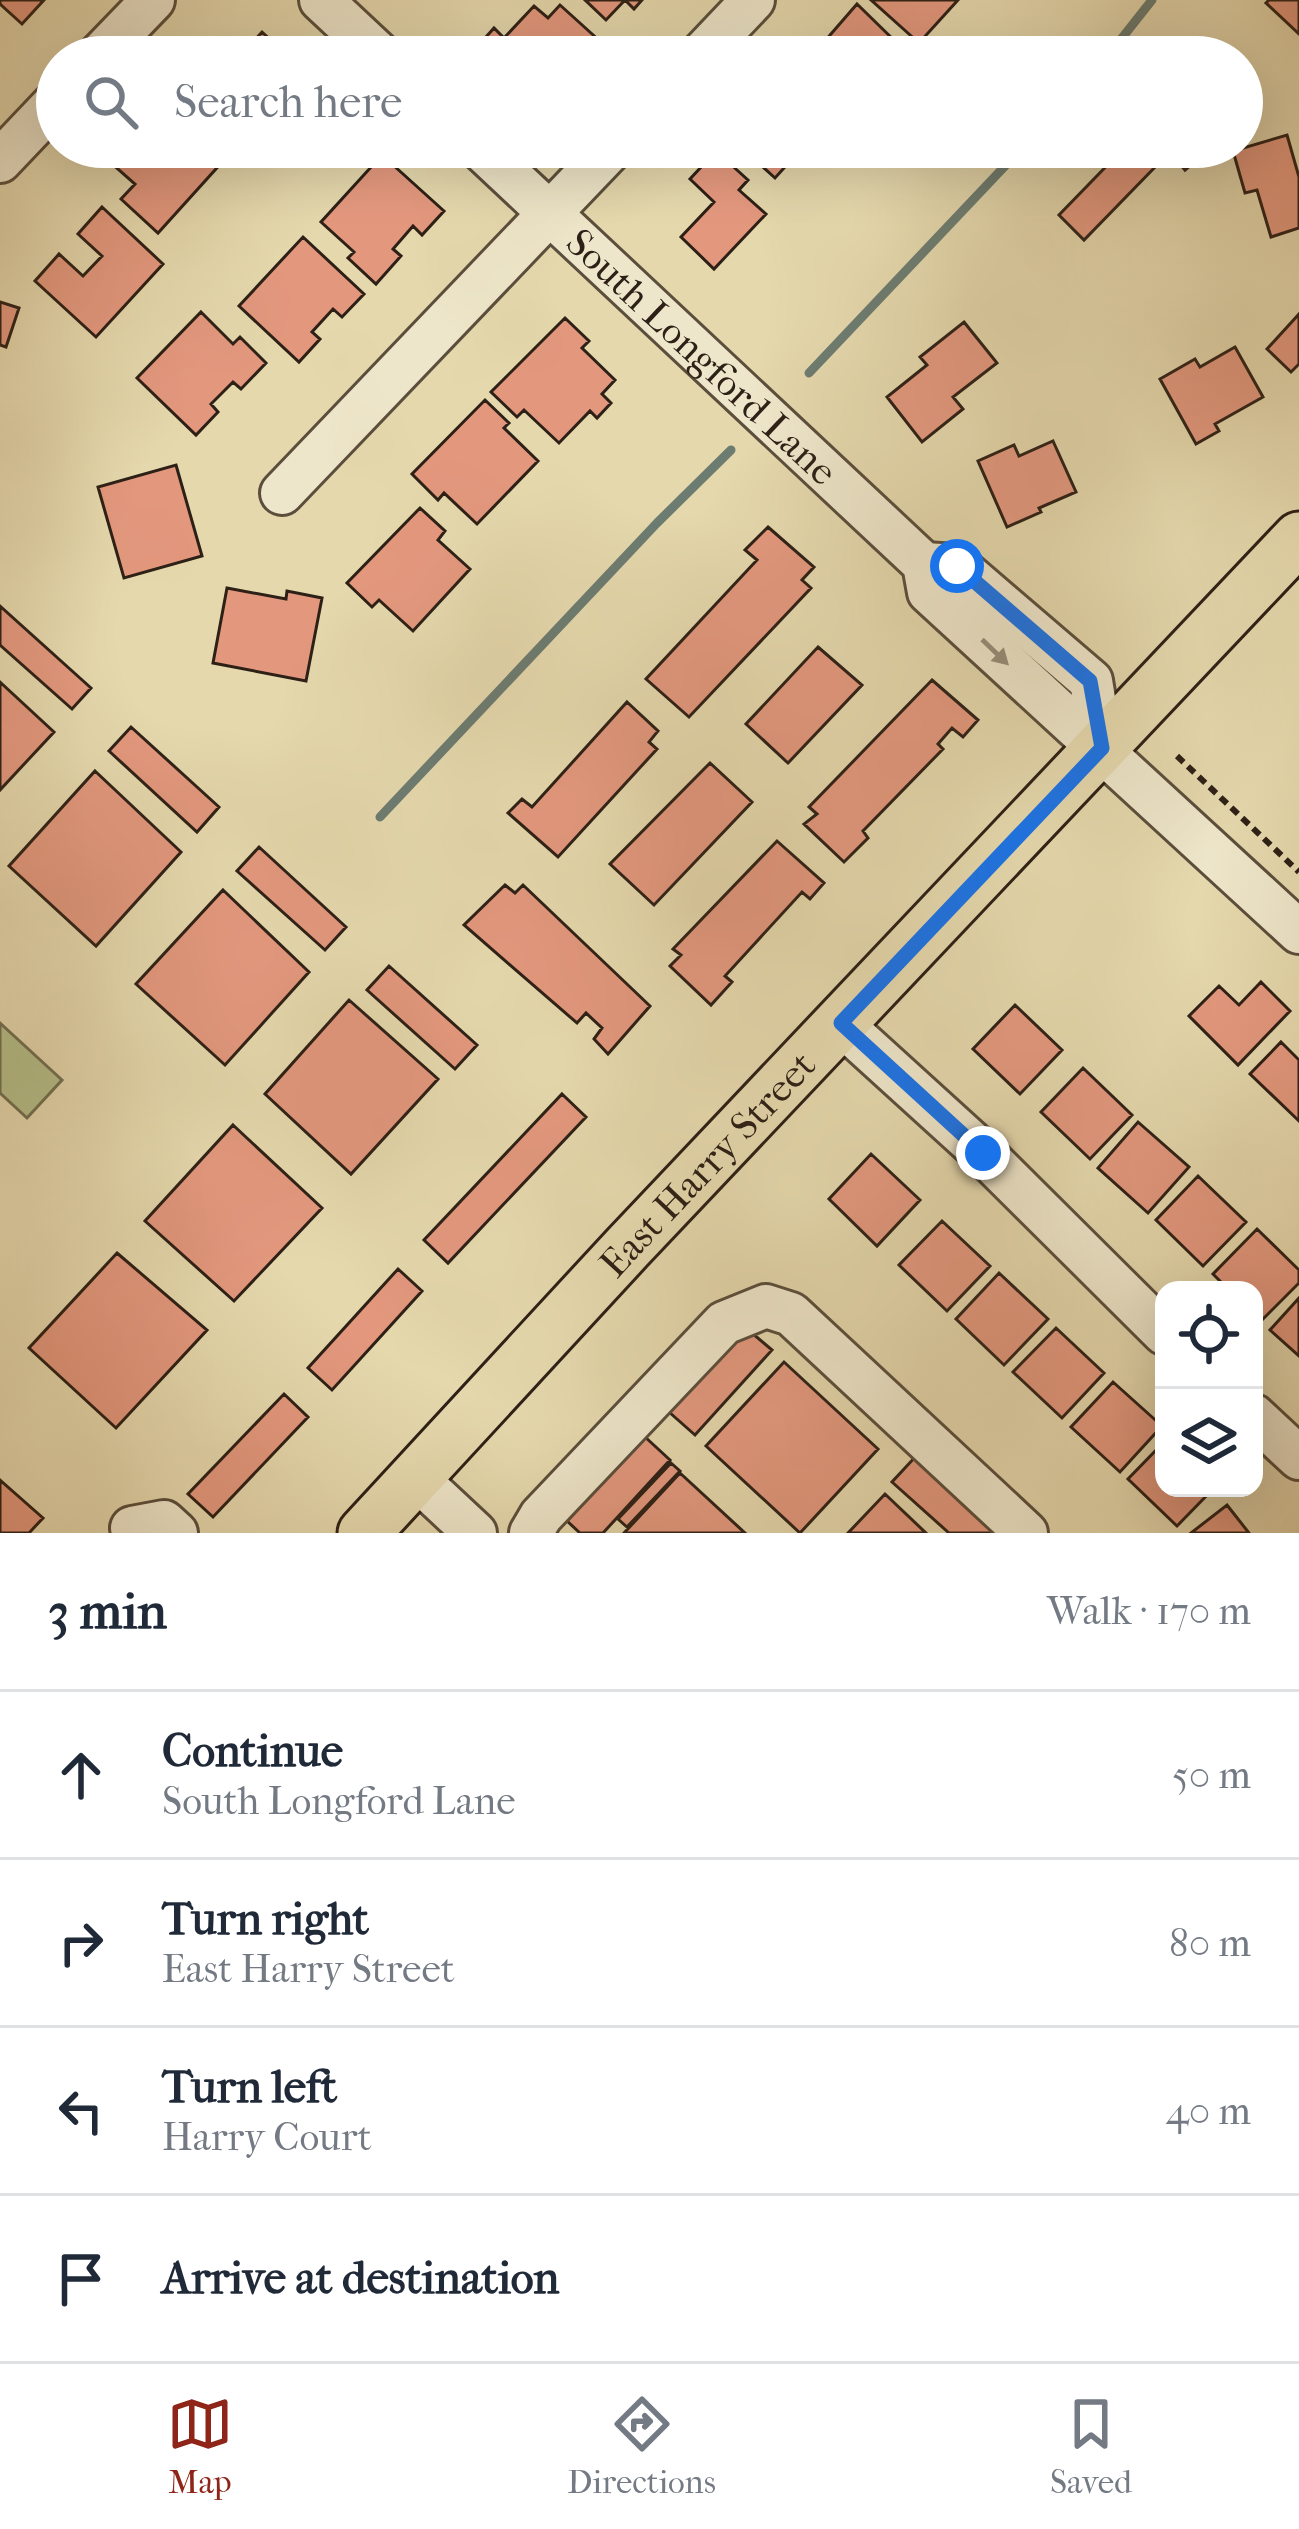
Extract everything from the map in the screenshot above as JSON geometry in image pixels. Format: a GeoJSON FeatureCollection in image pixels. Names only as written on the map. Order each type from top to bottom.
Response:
{"type":"FeatureCollection","features":[{"type":"Feature","properties":{"kind":"main road","name":"East Harry Street"},"geometry":{"type":"LineString","coordinates":[[394,1513],[841,1023],[1299,538]]}},
{"type":"Feature","properties":{"kind":"street"},"geometry":{"type":"LineString","coordinates":[[118,36],[153,0]]}},
{"type":"Feature","properties":{"kind":"street"},"geometry":{"type":"LineString","coordinates":[[321,0],[360,36]]}},
{"type":"Feature","properties":{"kind":"street"},"geometry":{"type":"LineString","coordinates":[[719,36],[753,0]]}},
{"type":"Feature","properties":{"kind":"street"},"geometry":{"type":"LineString","coordinates":[[0,160],[36,122]]}},
{"type":"Feature","properties":{"kind":"street","name":"South Longford Lane"},"geometry":{"type":"LineString","coordinates":[[502,168],[924,564],[929,592],[1299,932]]}},
{"type":"Feature","properties":{"kind":"street"},"geometry":{"type":"LineString","coordinates":[[282,493],[593,168]]}},
{"type":"Feature","properties":{"kind":"street"},"geometry":{"type":"LineString","coordinates":[[841,1023],[983,1153],[1155,1324]]}},
{"type":"Feature","properties":{"kind":"street"},"geometry":{"type":"LineString","coordinates":[[531,1533],[541,1516],[724,1323],[766,1306],[791,1314],[1026,1533]]}},
{"type":"Feature","properties":{"kind":"street"},"geometry":{"type":"LineString","coordinates":[[1263,1424],[1299,1458]]}},
{"type":"Feature","properties":{"kind":"street"},"geometry":{"type":"LineString","coordinates":[[394,1513],[475,1533]]}},
{"type":"Feature","properties":{"kind":"street"},"geometry":{"type":"LineString","coordinates":[[133,1533],[132,1528],[164,1522],[176,1533]]}},
{"type":"Feature","properties":{"kind":"path"},"geometry":{"type":"LineString","coordinates":[[1177,756],[1299,872]]}},
{"type":"Feature","properties":{"kind":"green space"},"geometry":{"type":"Polygon","coordinates":[[[0,1023],[62,1080],[27,1118],[0,1093],[0,1023]]]}},
{"type":"Feature","properties":{"kind":"building"},"geometry":{"type":"Polygon","coordinates":[[[0,0],[44,0],[22,24],[0,0]]]}},
{"type":"Feature","properties":{"kind":"building"},"geometry":{"type":"Polygon","coordinates":[[[585,0],[625,0],[606,20],[585,0]]]}},
{"type":"Feature","properties":{"kind":"building"},"geometry":{"type":"Polygon","coordinates":[[[871,0],[958,0],[925,36],[911,36],[871,0]]]}},
{"type":"Feature","properties":{"kind":"building"},"geometry":{"type":"Polygon","coordinates":[[[1299,0],[1299,34],[1266,3],[1299,0]]]}},
{"type":"Feature","properties":{"kind":"building"},"geometry":{"type":"Polygon","coordinates":[[[857,4],[890,36],[829,36],[857,4]]]}},
{"type":"Feature","properties":{"kind":"building"},"geometry":{"type":"Polygon","coordinates":[[[560,5],[594,36],[506,36],[534,6],[548,18],[560,5]]]}},
{"type":"Feature","properties":{"kind":"building"},"geometry":{"type":"Polygon","coordinates":[[[1287,135],[1299,177],[1299,228],[1271,237],[1257,190],[1245,193],[1238,168],[1263,168],[1263,142],[1287,135]]]}},
{"type":"Feature","properties":{"kind":"building"},"geometry":{"type":"Polygon","coordinates":[[[117,168],[217,168],[158,233],[121,199],[135,184],[117,168]]]}},
{"type":"Feature","properties":{"kind":"building"},"geometry":{"type":"Polygon","coordinates":[[[370,168],[396,168],[444,211],[422,235],[413,226],[393,249],[401,256],[376,284],[348,258],[354,252],[321,222],[370,168]]]}},
{"type":"Feature","properties":{"kind":"building"},"geometry":{"type":"Polygon","coordinates":[[[700,168],[735,168],[748,180],[739,190],[766,214],[714,269],[681,237],[714,202],[690,179],[700,168]]]}},
{"type":"Feature","properties":{"kind":"building"},"geometry":{"type":"Polygon","coordinates":[[[764,168],[784,168],[775,178],[764,168]]]}},
{"type":"Feature","properties":{"kind":"building"},"geometry":{"type":"Polygon","coordinates":[[[1105,168],[1154,168],[1084,240],[1059,215],[1105,168]]]}},
{"type":"Feature","properties":{"kind":"building"},"geometry":{"type":"Polygon","coordinates":[[[102,207],[163,264],[96,337],[35,281],[59,254],[83,276],[102,256],[78,234],[102,207]]]}},
{"type":"Feature","properties":{"kind":"building"},"geometry":{"type":"Polygon","coordinates":[[[303,237],[364,294],[342,317],[333,309],[312,332],[320,339],[299,362],[239,306],[303,237]]]}},
{"type":"Feature","properties":{"kind":"building"},"geometry":{"type":"Polygon","coordinates":[[[0,302],[19,308],[6,347],[0,345],[0,302]]]}},
{"type":"Feature","properties":{"kind":"building"},"geometry":{"type":"Polygon","coordinates":[[[201,312],[233,344],[240,337],[266,363],[241,389],[233,382],[211,404],[218,412],[196,435],[137,378],[201,312]]]}},
{"type":"Feature","properties":{"kind":"building"},"geometry":{"type":"Polygon","coordinates":[[[1299,314],[1299,364],[1291,372],[1267,349],[1299,314]]]}},
{"type":"Feature","properties":{"kind":"building"},"geometry":{"type":"Polygon","coordinates":[[[565,318],[589,341],[582,348],[615,380],[602,394],[611,403],[597,418],[590,411],[559,443],[524,410],[517,417],[491,392],[565,318]]]}},
{"type":"Feature","properties":{"kind":"building"},"geometry":{"type":"Polygon","coordinates":[[[964,322],[997,363],[953,397],[963,409],[922,442],[887,397],[927,365],[920,357],[964,322]]]}},
{"type":"Feature","properties":{"kind":"building"},"geometry":{"type":"Polygon","coordinates":[[[1235,347],[1263,397],[1215,424],[1219,431],[1196,444],[1160,379],[1195,359],[1200,367],[1235,347]]]}},
{"type":"Feature","properties":{"kind":"building"},"geometry":{"type":"Polygon","coordinates":[[[485,400],[509,423],[504,428],[538,461],[477,524],[444,493],[438,500],[412,474],[485,400]]]}},
{"type":"Feature","properties":{"kind":"building"},"geometry":{"type":"Polygon","coordinates":[[[1053,441],[1076,492],[1007,527],[978,461],[1014,445],[1019,456],[1053,441]]]}},
{"type":"Feature","properties":{"kind":"building"},"geometry":{"type":"Polygon","coordinates":[[[176,465],[202,556],[124,578],[98,487],[176,465]]]}},
{"type":"Feature","properties":{"kind":"building"},"geometry":{"type":"Polygon","coordinates":[[[420,508],[445,531],[438,540],[470,569],[413,631],[379,600],[372,607],[347,583],[420,508]]]}},
{"type":"Feature","properties":{"kind":"building"},"geometry":{"type":"Polygon","coordinates":[[[768,527],[814,567],[802,580],[811,588],[689,717],[646,679],[757,560],[745,550],[768,527]]]}},
{"type":"Feature","properties":{"kind":"building"},"geometry":{"type":"Polygon","coordinates":[[[227,588],[286,599],[287,591],[322,598],[306,681],[213,663],[227,588]]]}},
{"type":"Feature","properties":{"kind":"building"},"geometry":{"type":"Polygon","coordinates":[[[0,606],[91,688],[72,709],[0,645],[0,606]]]}},
{"type":"Feature","properties":{"kind":"building"},"geometry":{"type":"Polygon","coordinates":[[[818,647],[862,685],[788,763],[746,724],[818,647]]]}},
{"type":"Feature","properties":{"kind":"building"},"geometry":{"type":"Polygon","coordinates":[[[932,680],[978,720],[963,737],[952,728],[938,744],[943,749],[863,831],[868,838],[844,862],[804,824],[817,814],[809,807],[932,680]]]}},
{"type":"Feature","properties":{"kind":"building"},"geometry":{"type":"Polygon","coordinates":[[[0,682],[54,732],[0,790],[0,682]]]}},
{"type":"Feature","properties":{"kind":"building"},"geometry":{"type":"Polygon","coordinates":[[[627,702],[658,731],[649,742],[657,749],[558,857],[508,813],[522,799],[532,807],[627,702]]]}},
{"type":"Feature","properties":{"kind":"building"},"geometry":{"type":"Polygon","coordinates":[[[131,727],[219,807],[197,832],[109,751],[131,727]]]}},
{"type":"Feature","properties":{"kind":"building"},"geometry":{"type":"Polygon","coordinates":[[[710,763],[752,802],[654,905],[610,864],[710,763]]]}},
{"type":"Feature","properties":{"kind":"building"},"geometry":{"type":"Polygon","coordinates":[[[95,771],[181,852],[96,946],[9,866],[95,771]]]}},
{"type":"Feature","properties":{"kind":"building"},"geometry":{"type":"Polygon","coordinates":[[[777,841],[824,883],[810,899],[802,892],[725,976],[732,982],[711,1005],[670,966],[681,955],[673,949],[777,841]]]}},
{"type":"Feature","properties":{"kind":"building"},"geometry":{"type":"Polygon","coordinates":[[[259,847],[346,927],[325,950],[237,871],[259,847]]]}},
{"type":"Feature","properties":{"kind":"building"},"geometry":{"type":"Polygon","coordinates":[[[505,885],[515,893],[523,885],[650,1006],[608,1054],[594,1039],[602,1028],[586,1013],[577,1023],[464,925],[505,885]]]}},
{"type":"Feature","properties":{"kind":"building"},"geometry":{"type":"Polygon","coordinates":[[[223,890],[309,972],[225,1065],[136,984],[223,890]]]}},
{"type":"Feature","properties":{"kind":"building"},"geometry":{"type":"Polygon","coordinates":[[[389,966],[477,1045],[455,1069],[367,990],[389,966]]]}},
{"type":"Feature","properties":{"kind":"building"},"geometry":{"type":"Polygon","coordinates":[[[1261,982],[1290,1011],[1238,1065],[1189,1016],[1219,986],[1239,1005],[1261,982]]]}},
{"type":"Feature","properties":{"kind":"building"},"geometry":{"type":"Polygon","coordinates":[[[349,1000],[438,1079],[351,1174],[265,1094],[349,1000]]]}},
{"type":"Feature","properties":{"kind":"building"},"geometry":{"type":"Polygon","coordinates":[[[1015,1005],[1062,1050],[1020,1094],[973,1049],[1015,1005]]]}},
{"type":"Feature","properties":{"kind":"building"},"geometry":{"type":"Polygon","coordinates":[[[1281,1042],[1299,1060],[1299,1121],[1250,1074],[1281,1042]]]}},
{"type":"Feature","properties":{"kind":"building"},"geometry":{"type":"Polygon","coordinates":[[[1083,1068],[1132,1115],[1090,1159],[1041,1112],[1083,1068]]]}},
{"type":"Feature","properties":{"kind":"building"},"geometry":{"type":"Polygon","coordinates":[[[562,1094],[586,1117],[448,1263],[424,1240],[562,1094]]]}},
{"type":"Feature","properties":{"kind":"building"},"geometry":{"type":"Polygon","coordinates":[[[1138,1122],[1189,1167],[1148,1213],[1098,1168],[1138,1122]]]}},
{"type":"Feature","properties":{"kind":"building"},"geometry":{"type":"Polygon","coordinates":[[[233,1125],[322,1208],[234,1301],[145,1221],[233,1125]]]}},
{"type":"Feature","properties":{"kind":"building"},"geometry":{"type":"Polygon","coordinates":[[[871,1154],[920,1200],[877,1246],[829,1199],[871,1154]]]}},
{"type":"Feature","properties":{"kind":"building"},"geometry":{"type":"Polygon","coordinates":[[[1198,1176],[1246,1222],[1203,1266],[1156,1220],[1198,1176]]]}},
{"type":"Feature","properties":{"kind":"building"},"geometry":{"type":"Polygon","coordinates":[[[942,1221],[990,1266],[947,1311],[899,1265],[942,1221]]]}},
{"type":"Feature","properties":{"kind":"building"},"geometry":{"type":"Polygon","coordinates":[[[1257,1229],[1299,1270],[1299,1283],[1263,1319],[1263,1281],[1220,1281],[1213,1274],[1257,1229]]]}},
{"type":"Feature","properties":{"kind":"building"},"geometry":{"type":"Polygon","coordinates":[[[117,1253],[207,1330],[116,1428],[29,1348],[117,1253]]]}},
{"type":"Feature","properties":{"kind":"building"},"geometry":{"type":"Polygon","coordinates":[[[398,1269],[422,1291],[332,1390],[308,1368],[398,1269]]]}},
{"type":"Feature","properties":{"kind":"building"},"geometry":{"type":"Polygon","coordinates":[[[999,1273],[1048,1319],[1004,1365],[956,1319],[999,1273]]]}},
{"type":"Feature","properties":{"kind":"building"},"geometry":{"type":"Polygon","coordinates":[[[1299,1298],[1299,1356],[1270,1330],[1299,1298]]]}},
{"type":"Feature","properties":{"kind":"building"},"geometry":{"type":"Polygon","coordinates":[[[745,1327],[772,1350],[695,1435],[669,1412],[745,1327]]]}},
{"type":"Feature","properties":{"kind":"building"},"geometry":{"type":"Polygon","coordinates":[[[1056,1328],[1104,1373],[1062,1418],[1013,1372],[1056,1328]]]}},
{"type":"Feature","properties":{"kind":"building"},"geometry":{"type":"Polygon","coordinates":[[[784,1362],[878,1449],[800,1533],[706,1446],[784,1362]]]}},
{"type":"Feature","properties":{"kind":"building"},"geometry":{"type":"Polygon","coordinates":[[[1113,1382],[1155,1420],[1155,1434],[1120,1472],[1071,1427],[1113,1382]]]}},
{"type":"Feature","properties":{"kind":"building"},"geometry":{"type":"Polygon","coordinates":[[[284,1394],[308,1417],[213,1517],[188,1494],[284,1394]]]}},
{"type":"Feature","properties":{"kind":"building"},"geometry":{"type":"Polygon","coordinates":[[[644,1436],[670,1460],[603,1533],[580,1533],[567,1521],[644,1436]]]}},
{"type":"Feature","properties":{"kind":"building"},"geometry":{"type":"Polygon","coordinates":[[[1155,1451],[1155,1497],[1205,1497],[1177,1526],[1128,1479],[1155,1451]]]}},
{"type":"Feature","properties":{"kind":"building"},"geometry":{"type":"Polygon","coordinates":[[[917,1455],[1002,1533],[949,1533],[892,1482],[917,1455]]]}},
{"type":"Feature","properties":{"kind":"building"},"geometry":{"type":"Polygon","coordinates":[[[671,1463],[680,1471],[627,1527],[618,1519],[671,1463]]]}},
{"type":"Feature","properties":{"kind":"building"},"geometry":{"type":"Polygon","coordinates":[[[680,1473],[745,1533],[624,1533],[680,1473]]]}},
{"type":"Feature","properties":{"kind":"building"},"geometry":{"type":"Polygon","coordinates":[[[0,1480],[43,1518],[29,1533],[0,1533],[0,1480]]]}},
{"type":"Feature","properties":{"kind":"building"},"geometry":{"type":"Polygon","coordinates":[[[885,1494],[926,1533],[848,1533],[885,1494]]]}},
{"type":"Feature","properties":{"kind":"building"},"geometry":{"type":"Polygon","coordinates":[[[1227,1505],[1249,1533],[1191,1533],[1227,1505]]]}},
{"type":"Feature","properties":{"kind":"waterway"},"geometry":{"type":"LineString","coordinates":[[1124,36],[1152,0]]}},
{"type":"Feature","properties":{"kind":"waterway"},"geometry":{"type":"LineString","coordinates":[[809,373],[1003,168]]}},
{"type":"Feature","properties":{"kind":"waterway"},"geometry":{"type":"LineString","coordinates":[[380,817],[731,450]]}},
{"type":"Feature","properties":{"kind":"route"},"geometry":{"type":"LineString","coordinates":[[957,566],[1090,681],[1102,748],[841,1023],[983,1153]]}}]}
